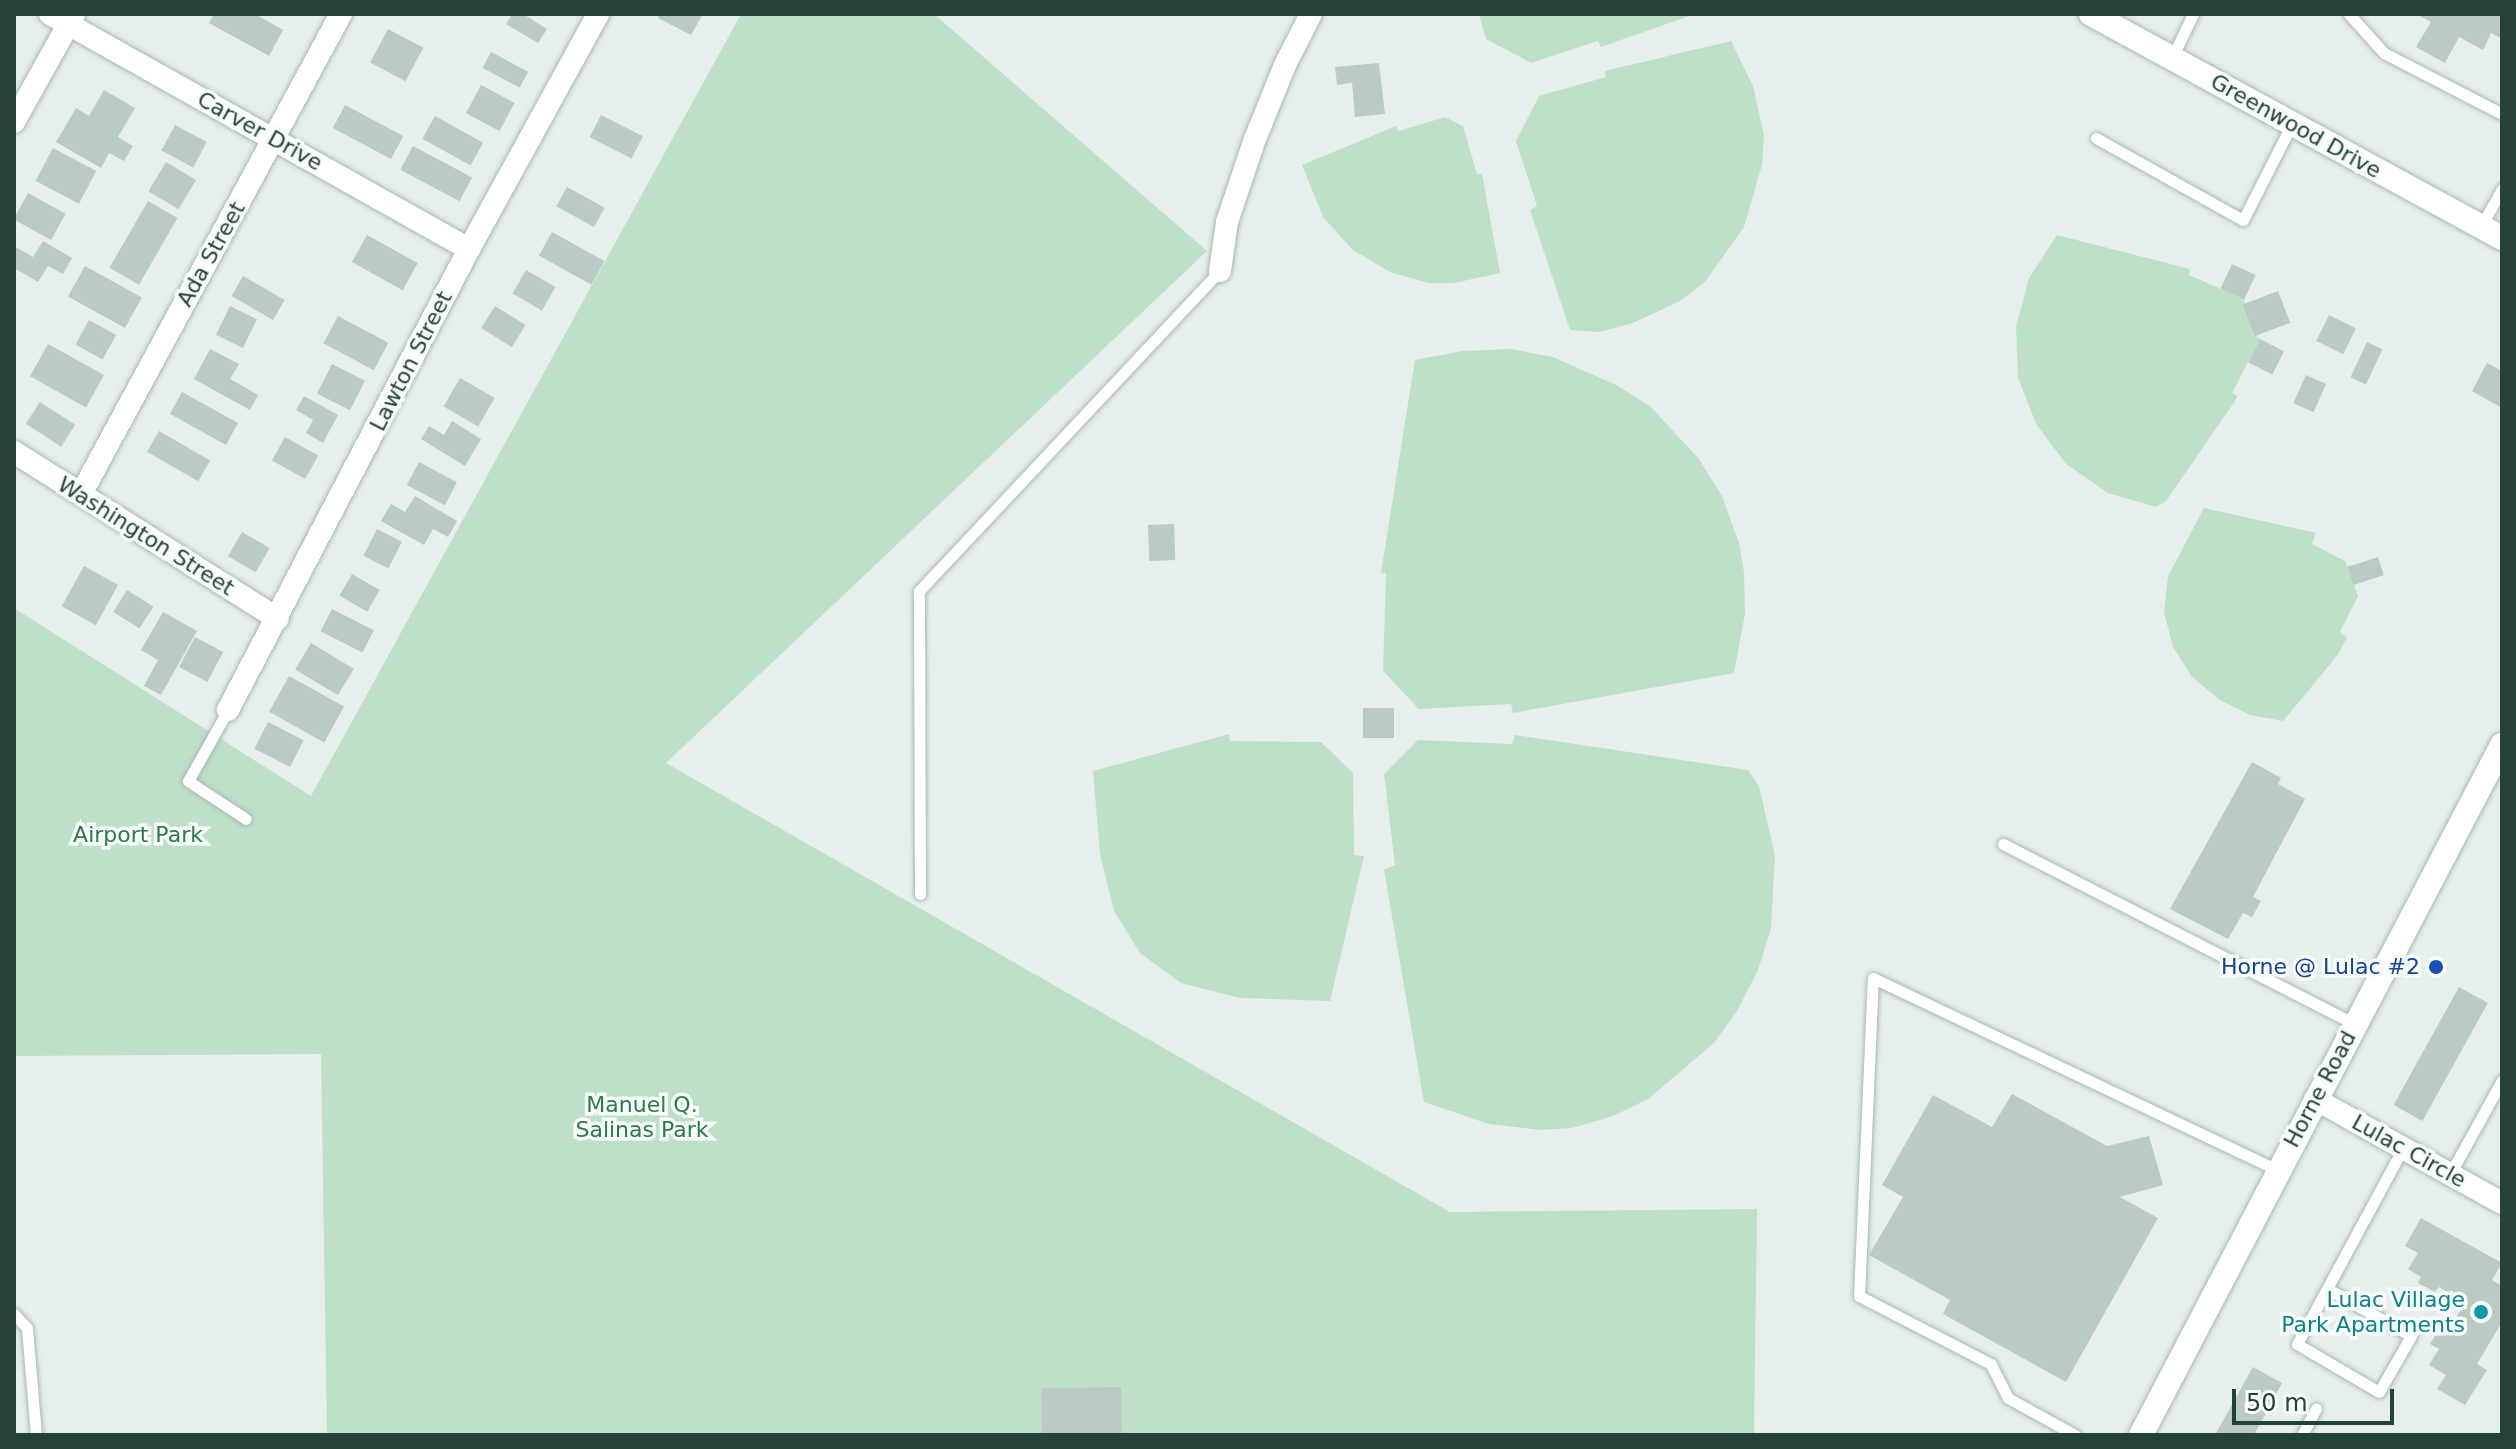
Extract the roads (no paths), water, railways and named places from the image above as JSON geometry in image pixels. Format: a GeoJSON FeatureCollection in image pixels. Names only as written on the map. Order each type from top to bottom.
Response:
{"type":"FeatureCollection","features":[{"type":"Feature","properties":{"kind":"main road","name":"Greenwood Drive"},"geometry":{"type":"LineString","coordinates":[[2091,14],[2491,232]]}},
{"type":"Feature","properties":{"kind":"main road","name":"Horne Road"},"geometry":{"type":"LineString","coordinates":[[2141,1435],[2502,745]]}},
{"type":"Feature","properties":{"kind":"street","name":"Ada Street"},"geometry":{"type":"LineString","coordinates":[[81,494],[341,14]]}},
{"type":"Feature","properties":{"kind":"street","name":"Lawton Street"},"geometry":{"type":"LineString","coordinates":[[228,710],[469,249],[598,14]]}},
{"type":"Feature","properties":{"kind":"street"},"geometry":{"type":"LineString","coordinates":[[1220,271],[1227,222],[1255,139],[1285,65],[1311,14]]}},
{"type":"Feature","properties":{"kind":"street","name":"Carver Drive"},"geometry":{"type":"LineString","coordinates":[[64,18],[469,249]]}},
{"type":"Feature","properties":{"kind":"street"},"geometry":{"type":"LineString","coordinates":[[14,122],[64,18]]}},
{"type":"Feature","properties":{"kind":"street","name":"Washington Street"},"geometry":{"type":"LineString","coordinates":[[14,452],[278,619]]}},
{"type":"Feature","properties":{"kind":"street","name":"Lulac Circle"},"geometry":{"type":"LineString","coordinates":[[2315,1099],[2502,1203]]}},
{"type":"Feature","properties":{"kind":"lane"},"geometry":{"type":"LineString","coordinates":[[2172,58],[2193,14]]}},
{"type":"Feature","properties":{"kind":"lane"},"geometry":{"type":"LineString","coordinates":[[2349,14],[2384,53],[2502,114]]}},
{"type":"Feature","properties":{"kind":"lane"},"geometry":{"type":"LineString","coordinates":[[2096,138],[2243,220],[2292,124]]}},
{"type":"Feature","properties":{"kind":"lane"},"geometry":{"type":"LineString","coordinates":[[2491,232],[2502,189]]}},
{"type":"Feature","properties":{"kind":"lane"},"geometry":{"type":"LineString","coordinates":[[920,894],[919,591],[1220,271]]}},
{"type":"Feature","properties":{"kind":"lane"},"geometry":{"type":"LineString","coordinates":[[228,710],[188,781],[246,819]]}},
{"type":"Feature","properties":{"kind":"lane"},"geometry":{"type":"LineString","coordinates":[[2003,844],[2354,1024]]}},
{"type":"Feature","properties":{"kind":"lane"},"geometry":{"type":"LineString","coordinates":[[2075,1435],[2008,1398],[1991,1364],[1859,1296],[1873,978],[2278,1170]]}},
{"type":"Feature","properties":{"kind":"lane"},"geometry":{"type":"LineString","coordinates":[[2450,1174],[2502,1080]]}},
{"type":"Feature","properties":{"kind":"lane"},"geometry":{"type":"LineString","coordinates":[[2328,1289],[2411,1336],[2379,1392],[2297,1344],[2403,1148]]}},
{"type":"Feature","properties":{"kind":"lane"},"geometry":{"type":"LineString","coordinates":[[14,1314],[27,1328],[36,1435]]}},
{"type":"Feature","properties":{"kind":"lane"},"geometry":{"type":"LineString","coordinates":[[2302,1435],[2316,1409]]}},
{"type":"Feature","properties":{"kind":"place","name":"Horne @ Lulac #2"},"geometry":{"type":"Point","coordinates":[2436,967]}},
{"type":"Feature","properties":{"kind":"place","name":"Lulac Village Park Apartments"},"geometry":{"type":"Point","coordinates":[2481,1312]}},
{"type":"Feature","properties":{"kind":"park label","name":"Airport Park"},"geometry":{"type":"Point","coordinates":[138,835]}},
{"type":"Feature","properties":{"kind":"park label","name":"Manuel Q. Salinas Park"},"geometry":{"type":"Point","coordinates":[642,1116]}}]}
